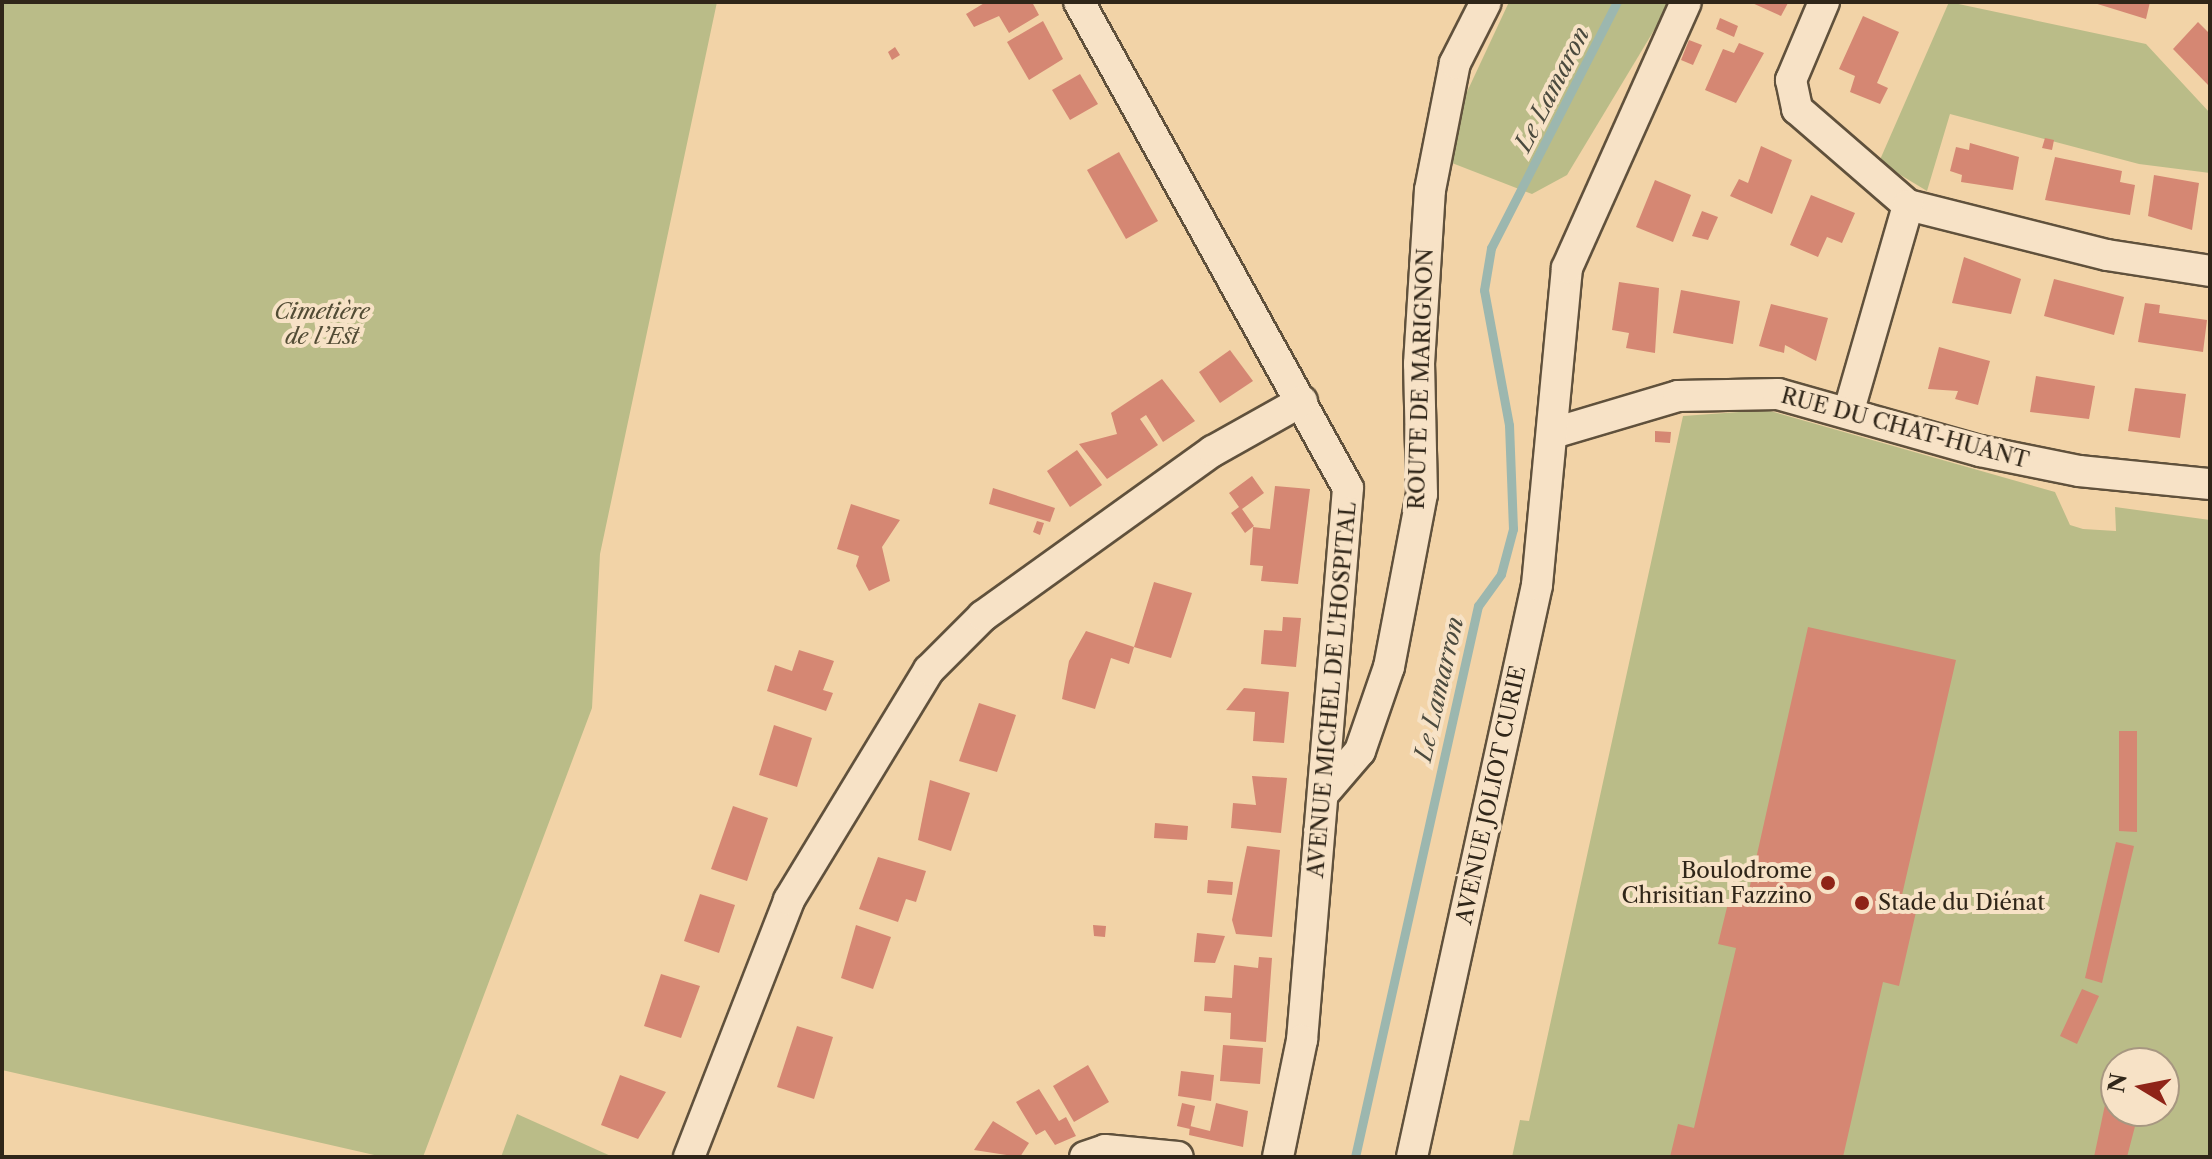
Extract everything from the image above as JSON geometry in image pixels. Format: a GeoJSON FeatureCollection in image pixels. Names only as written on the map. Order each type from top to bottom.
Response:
{"type":"FeatureCollection","features":[{"type":"Feature","properties":{"kind":"street","name":"AVENUE MICHEL DE L'HOSPITAL"},"geometry":{"type":"LineString","coordinates":[[1079,2],[1348,488],[1302,1040],[1278,1157]]}},
{"type":"Feature","properties":{"kind":"street","name":"ROUTE DE MARIGNON"},"geometry":{"type":"LineString","coordinates":[[1324,793],[1360,751],[1389,667],[1422,494],[1419,364],[1430,190],[1455,63],[1486,2]]}},
{"type":"Feature","properties":{"kind":"street","name":"AVENUE JOLIOT CURIE"},"geometry":{"type":"LineString","coordinates":[[1412,1157],[1537,585],[1557,432],[1567,268],[1686,2]]}},
{"type":"Feature","properties":{"kind":"street"},"geometry":{"type":"LineString","coordinates":[[1824,2],[1791,80],[1797,109],[1908,205],[2107,255],[2210,271]]}},
{"type":"Feature","properties":{"kind":"street"},"geometry":{"type":"LineString","coordinates":[[1849,410],[1908,205]]}},
{"type":"Feature","properties":{"kind":"street","name":"RUE DU CHAT-HUANT"},"geometry":{"type":"LineString","coordinates":[[1557,432],[1678,396],[1722,392],[1778,394],[1849,410],[1980,451],[2079,471],[2210,484]]}},
{"type":"Feature","properties":{"kind":"street"},"geometry":{"type":"LineString","coordinates":[[689,1157],[789,900],[929,670],[983,616],[1213,451],[1302,401]]}},
{"type":"Feature","properties":{"kind":"street"},"geometry":{"type":"LineString","coordinates":[[1085,1157],[1105,1150],[1178,1157]]}},
{"type":"Feature","properties":{"kind":"green space","name":"Cimetière de l’Est"},"geometry":{"type":"Polygon","coordinates":[[[2,2],[717,2],[600,554],[592,708],[423,1157],[383,1157],[2,1070],[2,2]]]}},
{"type":"Feature","properties":{"kind":"green space"},"geometry":{"type":"Polygon","coordinates":[[[1509,2],[1671,2],[1567,175],[1532,194],[1452,163],[1466,94],[1509,2]]]}},
{"type":"Feature","properties":{"kind":"green space"},"geometry":{"type":"Polygon","coordinates":[[[1949,2],[2146,44],[2210,113],[2210,173],[2139,164],[1950,114],[1927,191],[1879,162],[1949,2]]]}},
{"type":"Feature","properties":{"kind":"green space","name":"Stade du Diénat"},"geometry":{"type":"Polygon","coordinates":[[[1767,410],[2055,492],[2070,525],[2083,529],[2116,531],[2115,507],[2210,520],[2210,1157],[1512,1157],[1520,1120],[1529,1121],[1683,416],[1767,410]]]}},
{"type":"Feature","properties":{"kind":"green space"},"geometry":{"type":"Polygon","coordinates":[[[517,1114],[613,1157],[501,1157],[517,1114]]]}},
{"type":"Feature","properties":{"kind":"building"},"geometry":{"type":"Polygon","coordinates":[[[986,2],[1032,2],[1039,15],[1009,33],[999,16],[974,27],[966,14],[986,2]]]}},
{"type":"Feature","properties":{"kind":"building"},"geometry":{"type":"Polygon","coordinates":[[[1750,2],[1786,2],[1788,3],[1781,16],[1750,2]]]}},
{"type":"Feature","properties":{"kind":"building"},"geometry":{"type":"Polygon","coordinates":[[[2091,2],[2150,2],[2146,19],[2091,2]]]}},
{"type":"Feature","properties":{"kind":"building"},"geometry":{"type":"Polygon","coordinates":[[[1863,16],[1899,32],[1877,83],[1888,88],[1880,104],[1850,92],[1855,76],[1839,69],[1863,16]]]}},
{"type":"Feature","properties":{"kind":"building"},"geometry":{"type":"Polygon","coordinates":[[[1720,18],[1738,26],[1734,37],[1716,29],[1720,18]]]}},
{"type":"Feature","properties":{"kind":"building"},"geometry":{"type":"Polygon","coordinates":[[[1043,21],[1063,59],[1029,80],[1007,42],[1043,21]]]}},
{"type":"Feature","properties":{"kind":"building"},"geometry":{"type":"Polygon","coordinates":[[[2198,22],[2210,34],[2210,87],[2173,49],[2198,22]]]}},
{"type":"Feature","properties":{"kind":"building"},"geometry":{"type":"Polygon","coordinates":[[[1689,40],[1702,45],[1693,65],[1681,60],[1689,40]]]}},
{"type":"Feature","properties":{"kind":"building"},"geometry":{"type":"Polygon","coordinates":[[[1739,43],[1764,53],[1736,103],[1705,90],[1723,49],[1734,53],[1739,43]]]}},
{"type":"Feature","properties":{"kind":"building"},"geometry":{"type":"Polygon","coordinates":[[[895,47],[900,55],[892,60],[888,52],[895,47]]]}},
{"type":"Feature","properties":{"kind":"building"},"geometry":{"type":"Polygon","coordinates":[[[1080,74],[1098,104],[1070,120],[1052,90],[1080,74]]]}},
{"type":"Feature","properties":{"kind":"building"},"geometry":{"type":"Polygon","coordinates":[[[2045,138],[2054,140],[2052,150],[2042,148],[2045,138]]]}},
{"type":"Feature","properties":{"kind":"building"},"geometry":{"type":"Polygon","coordinates":[[[1970,143],[2019,157],[2013,190],[1961,182],[1962,175],[1950,171],[1956,147],[1969,150],[1970,143]]]}},
{"type":"Feature","properties":{"kind":"building"},"geometry":{"type":"Polygon","coordinates":[[[1761,146],[1792,160],[1772,214],[1730,196],[1739,179],[1748,183],[1761,146]]]}},
{"type":"Feature","properties":{"kind":"building"},"geometry":{"type":"Polygon","coordinates":[[[1119,152],[1158,221],[1126,239],[1087,170],[1119,152]]]}},
{"type":"Feature","properties":{"kind":"building"},"geometry":{"type":"Polygon","coordinates":[[[2055,157],[2122,171],[2120,182],[2135,185],[2130,215],[2045,200],[2055,157]]]}},
{"type":"Feature","properties":{"kind":"building"},"geometry":{"type":"Polygon","coordinates":[[[2154,175],[2199,183],[2192,230],[2148,216],[2154,175]]]}},
{"type":"Feature","properties":{"kind":"building"},"geometry":{"type":"Polygon","coordinates":[[[1655,180],[1691,195],[1673,242],[1636,227],[1655,180]]]}},
{"type":"Feature","properties":{"kind":"building"},"geometry":{"type":"Polygon","coordinates":[[[1811,195],[1855,213],[1842,243],[1827,237],[1818,257],[1790,245],[1811,195]]]}},
{"type":"Feature","properties":{"kind":"building"},"geometry":{"type":"Polygon","coordinates":[[[1702,211],[1718,217],[1708,240],[1692,236],[1702,211]]]}},
{"type":"Feature","properties":{"kind":"building"},"geometry":{"type":"Polygon","coordinates":[[[1964,257],[2021,279],[2011,314],[1952,303],[1964,257]]]}},
{"type":"Feature","properties":{"kind":"building"},"geometry":{"type":"Polygon","coordinates":[[[2054,279],[2124,297],[2114,335],[2044,316],[2054,279]]]}},
{"type":"Feature","properties":{"kind":"building"},"geometry":{"type":"Polygon","coordinates":[[[1619,282],[1659,288],[1655,353],[1626,348],[1629,333],[1612,330],[1619,282]]]}},
{"type":"Feature","properties":{"kind":"building"},"geometry":{"type":"Polygon","coordinates":[[[1681,290],[1740,301],[1733,344],[1673,333],[1681,290]]]}},
{"type":"Feature","properties":{"kind":"building"},"geometry":{"type":"Polygon","coordinates":[[[2145,303],[2160,305],[2159,313],[2207,320],[2203,352],[2138,342],[2145,303]]]}},
{"type":"Feature","properties":{"kind":"building"},"geometry":{"type":"Polygon","coordinates":[[[1771,304],[1828,318],[1816,361],[1785,345],[1784,353],[1759,346],[1771,304]]]}},
{"type":"Feature","properties":{"kind":"building"},"geometry":{"type":"Polygon","coordinates":[[[1939,347],[1990,361],[1978,405],[1955,399],[1958,391],[1928,389],[1939,347]]]}},
{"type":"Feature","properties":{"kind":"building"},"geometry":{"type":"Polygon","coordinates":[[[1230,350],[1253,381],[1220,403],[1199,372],[1230,350]]]}},
{"type":"Feature","properties":{"kind":"building"},"geometry":{"type":"Polygon","coordinates":[[[2036,376],[2095,386],[2089,419],[2030,412],[2036,376]]]}},
{"type":"Feature","properties":{"kind":"building"},"geometry":{"type":"Polygon","coordinates":[[[1162,379],[1195,421],[1163,442],[1146,415],[1140,419],[1158,445],[1107,479],[1079,444],[1117,434],[1111,413],[1162,379]]]}},
{"type":"Feature","properties":{"kind":"building"},"geometry":{"type":"Polygon","coordinates":[[[2135,388],[2186,394],[2180,438],[2128,431],[2135,388]]]}},
{"type":"Feature","properties":{"kind":"building"},"geometry":{"type":"Polygon","coordinates":[[[1655,431],[1671,432],[1670,443],[1655,442],[1655,431]]]}},
{"type":"Feature","properties":{"kind":"building"},"geometry":{"type":"Polygon","coordinates":[[[1077,450],[1102,485],[1070,507],[1047,471],[1077,450]]]}},
{"type":"Feature","properties":{"kind":"building"},"geometry":{"type":"Polygon","coordinates":[[[1252,476],[1264,493],[1242,509],[1254,526],[1245,533],[1231,513],[1239,507],[1229,493],[1252,476]]]}},
{"type":"Feature","properties":{"kind":"building"},"geometry":{"type":"Polygon","coordinates":[[[1275,486],[1310,489],[1298,584],[1261,581],[1263,566],[1250,565],[1253,527],[1270,529],[1275,486]]]}},
{"type":"Feature","properties":{"kind":"building"},"geometry":{"type":"Polygon","coordinates":[[[993,488],[1055,508],[1050,522],[989,504],[993,488]]]}},
{"type":"Feature","properties":{"kind":"building"},"geometry":{"type":"Polygon","coordinates":[[[851,504],[900,520],[882,547],[890,581],[869,591],[856,566],[859,556],[837,549],[851,504]]]}},
{"type":"Feature","properties":{"kind":"building"},"geometry":{"type":"Polygon","coordinates":[[[1037,521],[1044,523],[1040,535],[1033,532],[1037,521]]]}},
{"type":"Feature","properties":{"kind":"building"},"geometry":{"type":"Polygon","coordinates":[[[1154,582],[1192,593],[1171,658],[1134,647],[1154,582]]]}},
{"type":"Feature","properties":{"kind":"building"},"geometry":{"type":"Polygon","coordinates":[[[1283,617],[1301,618],[1296,667],[1261,664],[1264,630],[1282,631],[1283,617]]]}},
{"type":"Feature","properties":{"kind":"building","name":"Boulodrome Chrisitian Fazzino"},"geometry":{"type":"Polygon","coordinates":[[[1808,627],[1956,660],[1899,908],[1916,912],[1899,986],[1883,982],[1843,1157],[1670,1157],[1678,1124],[1694,1128],[1736,948],[1718,944],[1730,895],[1747,899],[1808,627]]]}},
{"type":"Feature","properties":{"kind":"building"},"geometry":{"type":"Polygon","coordinates":[[[1086,631],[1134,647],[1129,664],[1111,658],[1095,709],[1062,699],[1069,661],[1086,631]]]}},
{"type":"Feature","properties":{"kind":"building"},"geometry":{"type":"Polygon","coordinates":[[[799,650],[834,661],[823,690],[833,693],[826,711],[767,691],[775,665],[792,671],[799,650]]]}},
{"type":"Feature","properties":{"kind":"building"},"geometry":{"type":"Polygon","coordinates":[[[1244,688],[1289,692],[1284,743],[1253,741],[1255,712],[1226,710],[1244,688]]]}},
{"type":"Feature","properties":{"kind":"building"},"geometry":{"type":"Polygon","coordinates":[[[979,703],[1016,715],[997,772],[959,761],[979,703]]]}},
{"type":"Feature","properties":{"kind":"building"},"geometry":{"type":"Polygon","coordinates":[[[774,725],[812,738],[797,787],[759,775],[774,725]]]}},
{"type":"Feature","properties":{"kind":"building"},"geometry":{"type":"Polygon","coordinates":[[[2119,731],[2137,731],[2137,832],[2119,831],[2119,731]]]}},
{"type":"Feature","properties":{"kind":"building"},"geometry":{"type":"Polygon","coordinates":[[[1252,776],[1287,778],[1281,833],[1231,828],[1233,803],[1256,805],[1252,776]]]}},
{"type":"Feature","properties":{"kind":"building"},"geometry":{"type":"Polygon","coordinates":[[[930,780],[970,793],[951,851],[918,840],[930,780]]]}},
{"type":"Feature","properties":{"kind":"building"},"geometry":{"type":"Polygon","coordinates":[[[733,806],[768,818],[747,881],[711,869],[733,806]]]}},
{"type":"Feature","properties":{"kind":"building"},"geometry":{"type":"Polygon","coordinates":[[[1155,823],[1188,826],[1187,840],[1154,838],[1155,823]]]}},
{"type":"Feature","properties":{"kind":"building"},"geometry":{"type":"Polygon","coordinates":[[[2116,842],[2134,846],[2102,983],[2085,978],[2116,842]]]}},
{"type":"Feature","properties":{"kind":"building"},"geometry":{"type":"Polygon","coordinates":[[[1247,846],[1280,850],[1272,937],[1236,934],[1232,920],[1247,846]]]}},
{"type":"Feature","properties":{"kind":"building"},"geometry":{"type":"Polygon","coordinates":[[[878,857],[926,871],[916,902],[906,899],[898,922],[859,909],[878,857]]]}},
{"type":"Feature","properties":{"kind":"building"},"geometry":{"type":"Polygon","coordinates":[[[1208,880],[1233,882],[1232,895],[1207,893],[1208,880]]]}},
{"type":"Feature","properties":{"kind":"building"},"geometry":{"type":"Polygon","coordinates":[[[700,894],[735,905],[719,953],[684,941],[700,894]]]}},
{"type":"Feature","properties":{"kind":"building"},"geometry":{"type":"Polygon","coordinates":[[[856,925],[891,937],[873,989],[841,978],[856,925]]]}},
{"type":"Feature","properties":{"kind":"building"},"geometry":{"type":"Polygon","coordinates":[[[1093,925],[1106,926],[1105,937],[1094,936],[1093,925]]]}},
{"type":"Feature","properties":{"kind":"building"},"geometry":{"type":"Polygon","coordinates":[[[1197,933],[1225,936],[1215,963],[1194,962],[1197,933]]]}},
{"type":"Feature","properties":{"kind":"building"},"geometry":{"type":"Polygon","coordinates":[[[1259,957],[1272,958],[1266,1042],[1230,1039],[1231,1013],[1204,1011],[1205,996],[1232,998],[1234,965],[1258,968],[1259,957]]]}},
{"type":"Feature","properties":{"kind":"building"},"geometry":{"type":"Polygon","coordinates":[[[661,974],[700,986],[681,1038],[644,1026],[661,974]]]}},
{"type":"Feature","properties":{"kind":"building"},"geometry":{"type":"Polygon","coordinates":[[[2082,989],[2099,996],[2077,1044],[2060,1036],[2082,989]]]}},
{"type":"Feature","properties":{"kind":"building"},"geometry":{"type":"Polygon","coordinates":[[[797,1026],[833,1037],[814,1099],[777,1087],[797,1026]]]}},
{"type":"Feature","properties":{"kind":"building"},"geometry":{"type":"Polygon","coordinates":[[[1223,1045],[1263,1048],[1260,1084],[1220,1081],[1223,1045]]]}},
{"type":"Feature","properties":{"kind":"building"},"geometry":{"type":"Polygon","coordinates":[[[1088,1065],[1109,1102],[1074,1122],[1053,1086],[1088,1065]]]}},
{"type":"Feature","properties":{"kind":"building"},"geometry":{"type":"Polygon","coordinates":[[[1181,1071],[1214,1075],[1211,1101],[1178,1096],[1181,1071]]]}},
{"type":"Feature","properties":{"kind":"building"},"geometry":{"type":"Polygon","coordinates":[[[620,1075],[666,1092],[638,1139],[601,1125],[620,1075]]]}},
{"type":"Feature","properties":{"kind":"building"},"geometry":{"type":"Polygon","coordinates":[[[1039,1089],[1059,1121],[1066,1117],[1076,1136],[1055,1145],[1045,1130],[1036,1135],[1016,1102],[1039,1089]]]}},
{"type":"Feature","properties":{"kind":"building"},"geometry":{"type":"Polygon","coordinates":[[[1182,1103],[1195,1106],[1190,1129],[1177,1126],[1182,1103]]]}},
{"type":"Feature","properties":{"kind":"building"},"geometry":{"type":"Polygon","coordinates":[[[1216,1103],[1248,1111],[1243,1147],[1189,1135],[1190,1126],[1210,1131],[1216,1103]]]}},
{"type":"Feature","properties":{"kind":"building"},"geometry":{"type":"Polygon","coordinates":[[[993,1121],[1029,1143],[1020,1157],[974,1150],[993,1121]]]}},
{"type":"Feature","properties":{"kind":"building"},"geometry":{"type":"Polygon","coordinates":[[[2100,1127],[2135,1127],[2127,1157],[2094,1157],[2100,1127]]]}},
{"type":"Feature","properties":{"kind":"waterway","name":"Le Lamarron"},"geometry":{"type":"LineString","coordinates":[[1355,1157],[1478,606],[1501,574],[1513,529],[1509,425],[1484,290],[1491,248],[1617,2]]}},
{"type":"Feature","properties":{"kind":"place","name":"Boulodrome Chrisitian Fazzino"},"geometry":{"type":"Point","coordinates":[1828,883]}},
{"type":"Feature","properties":{"kind":"place","name":"Stade du Diénat"},"geometry":{"type":"Point","coordinates":[1862,903]}},
{"type":"Feature","properties":{"kind":"water label","name":"Le Lamaron"},"geometry":{"type":"Point","coordinates":[1552,89]}}]}
